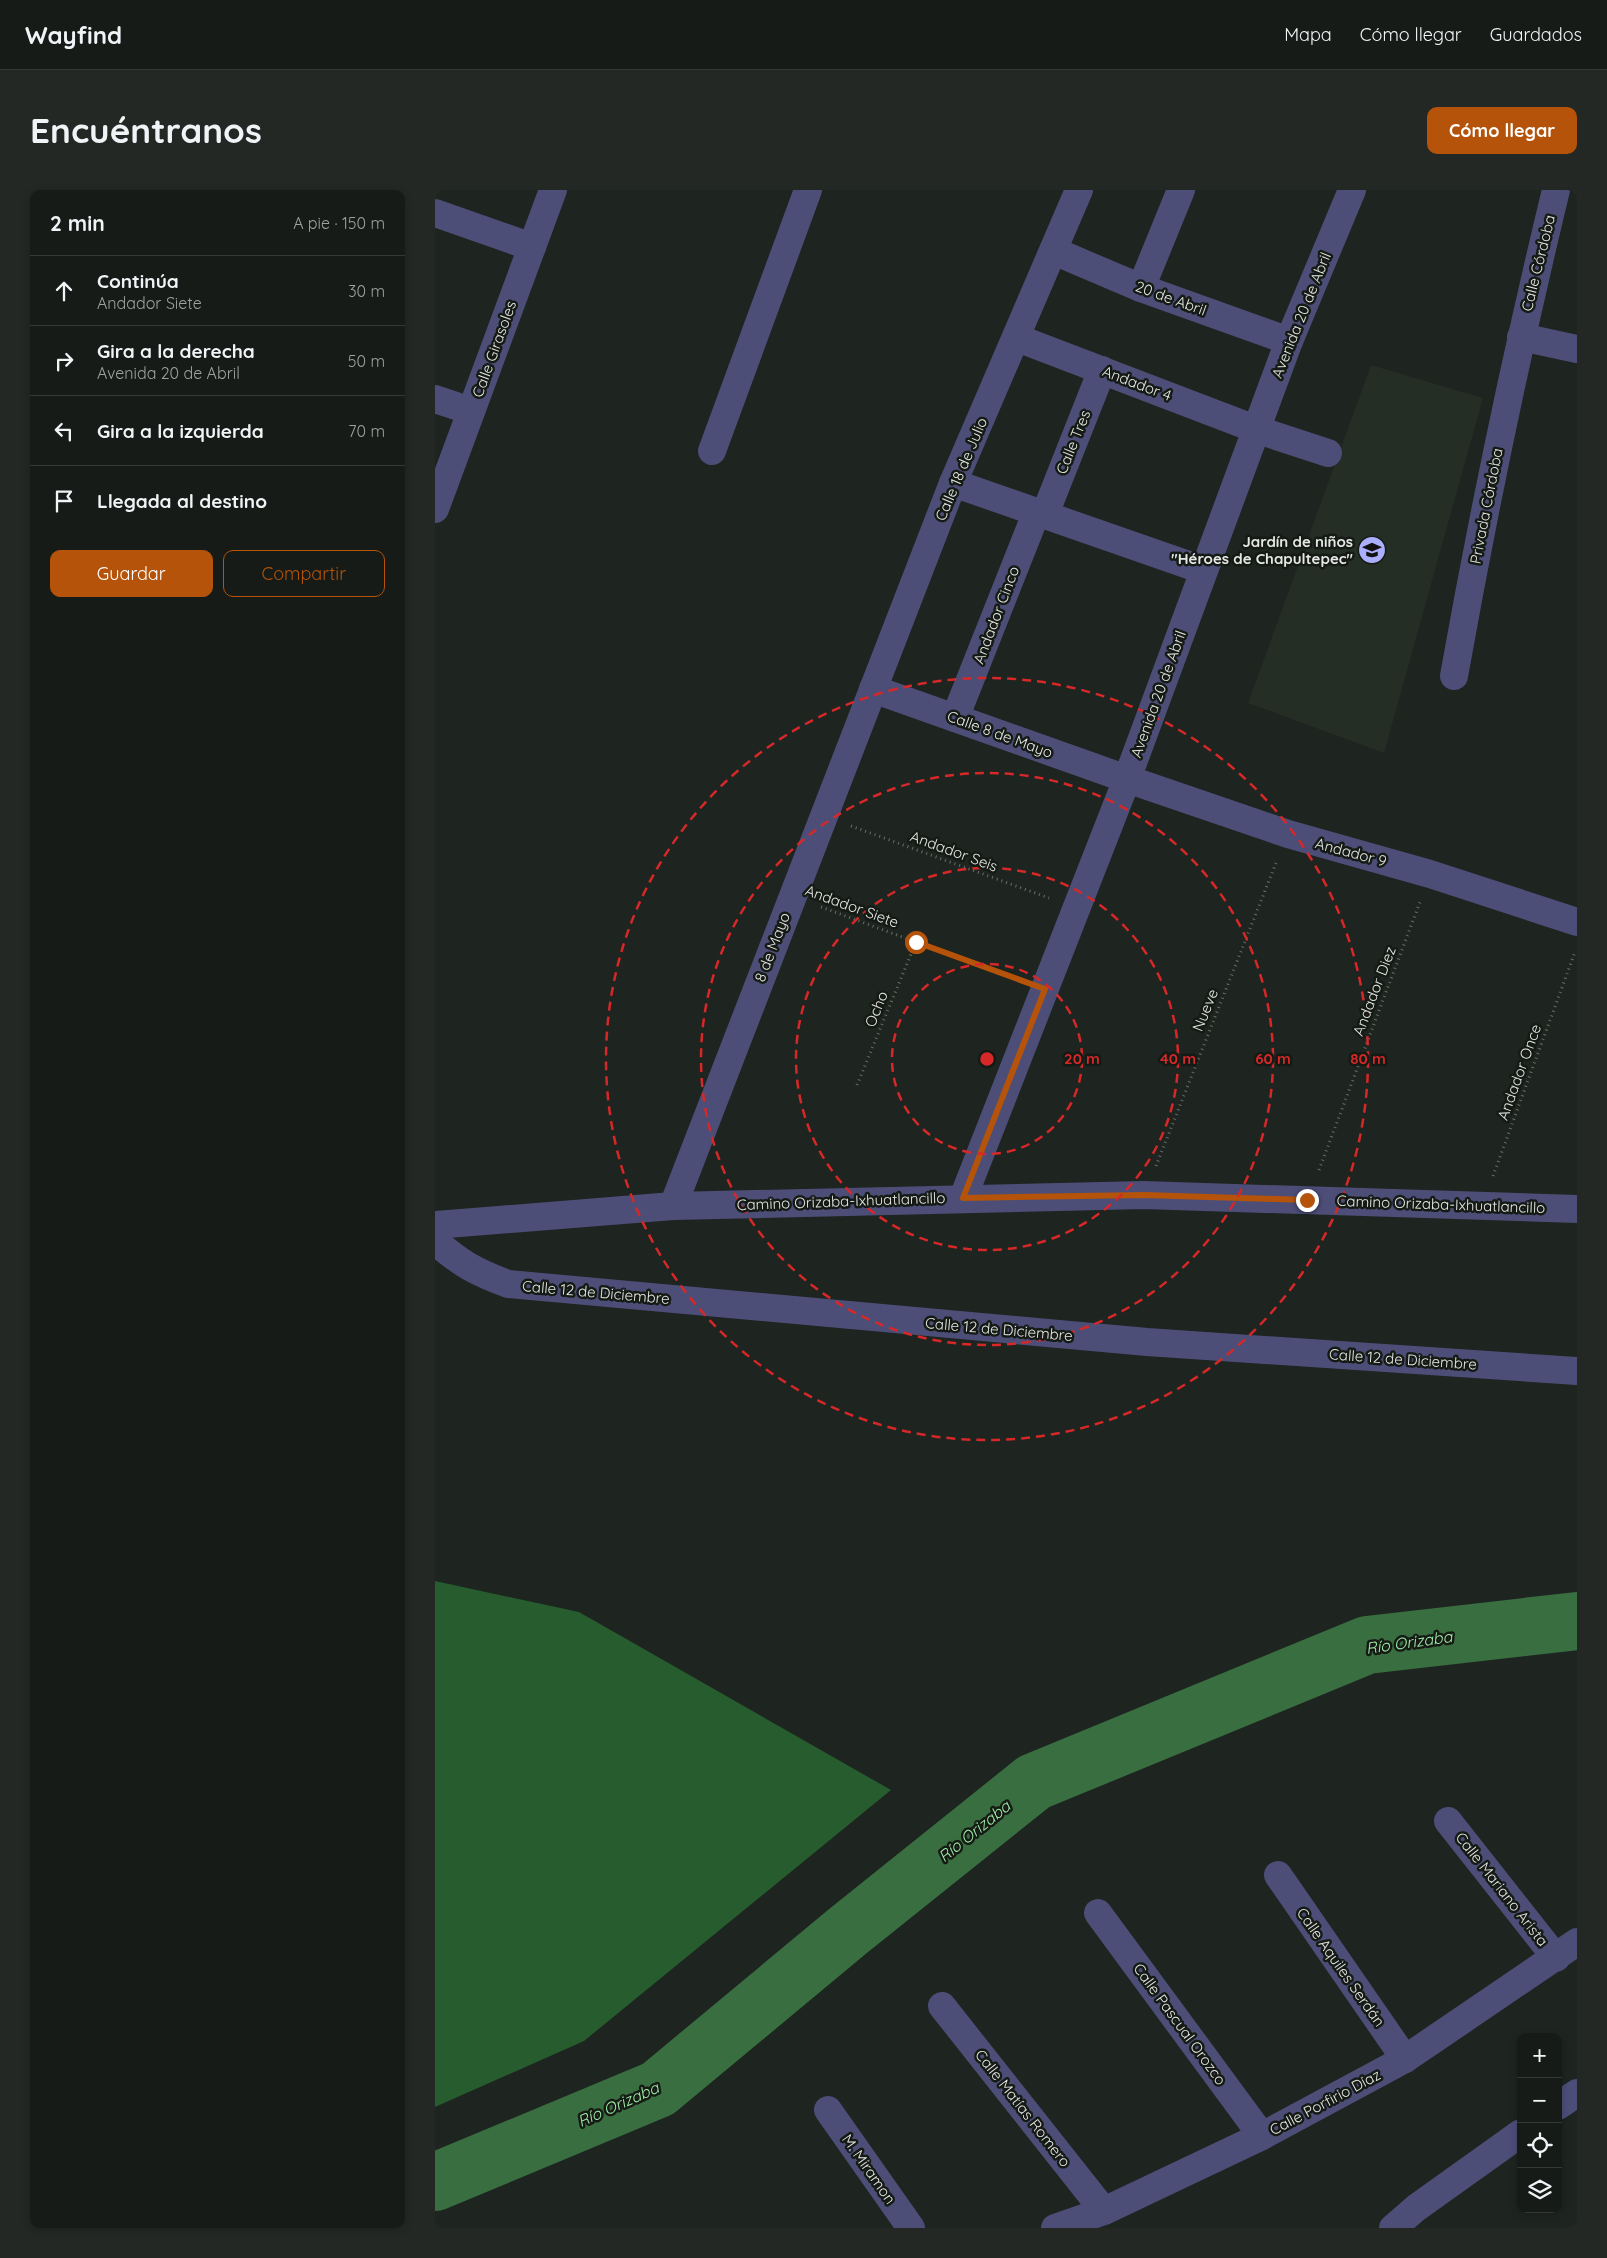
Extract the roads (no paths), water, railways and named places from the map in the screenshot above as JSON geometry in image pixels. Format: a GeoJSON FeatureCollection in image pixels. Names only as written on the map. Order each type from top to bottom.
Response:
{"type":"FeatureCollection","features":[{"type":"Feature","properties":{"kind":"street","name":"Calle Girasoles"},"geometry":{"type":"LineString","coordinates":[[435,509],[553,190]]}},
{"type":"Feature","properties":{"kind":"street"},"geometry":{"type":"LineString","coordinates":[[712,450],[808,190]]}},
{"type":"Feature","properties":{"kind":"street","name":"Calle 18 de Julio"},"geometry":{"type":"LineString","coordinates":[[873,689],[953,483],[1017,338],[1079,190]]}},
{"type":"Feature","properties":{"kind":"street"},"geometry":{"type":"LineString","coordinates":[[1141,288],[1181,190]]}},
{"type":"Feature","properties":{"kind":"street","name":"Avenida 20 de Abril"},"geometry":{"type":"LineString","coordinates":[[963,1198],[1127,780],[1203,570],[1258,430],[1289,341],[1351,190]]}},
{"type":"Feature","properties":{"kind":"street","name":"Calle Córdoba"},"geometry":{"type":"LineString","coordinates":[[1521,336],[1556,190]]}},
{"type":"Feature","properties":{"kind":"street"},"geometry":{"type":"LineString","coordinates":[[435,212],[532,247]]}},
{"type":"Feature","properties":{"kind":"street","name":"20 de Abril"},"geometry":{"type":"LineString","coordinates":[[1054,250],[1141,288],[1289,341]]}},
{"type":"Feature","properties":{"kind":"street"},"geometry":{"type":"LineString","coordinates":[[1521,336],[1577,349]]}},
{"type":"Feature","properties":{"kind":"street","name":"Privada Córdoba"},"geometry":{"type":"LineString","coordinates":[[1454,676],[1483,516],[1521,336]]}},
{"type":"Feature","properties":{"kind":"street","name":"Andador 4"},"geometry":{"type":"LineString","coordinates":[[1017,338],[1258,430],[1327,453]]}},
{"type":"Feature","properties":{"kind":"street","name":"Calle Tres"},"geometry":{"type":"LineString","coordinates":[[1041,512],[1102,370]]}},
{"type":"Feature","properties":{"kind":"street"},"geometry":{"type":"LineString","coordinates":[[435,399],[471,411]]}},
{"type":"Feature","properties":{"kind":"street"},"geometry":{"type":"LineString","coordinates":[[953,483],[1041,512],[1203,570]]}},
{"type":"Feature","properties":{"kind":"street","name":"Andador Cinco"},"geometry":{"type":"LineString","coordinates":[[955,718],[1041,512]]}},
{"type":"Feature","properties":{"kind":"street","name":"Calle 8 de Mayo"},"geometry":{"type":"LineString","coordinates":[[873,689],[1127,780]]}},
{"type":"Feature","properties":{"kind":"street","name":"8 de Mayo"},"geometry":{"type":"LineString","coordinates":[[673,1206],[873,689]]}},
{"type":"Feature","properties":{"kind":"street","name":"Andador 9"},"geometry":{"type":"LineString","coordinates":[[1127,780],[1288,834],[1431,874],[1577,922]]}},
{"type":"Feature","properties":{"kind":"street","name":"Camino Orizaba-Ixhuatlancillo"},"geometry":{"type":"LineString","coordinates":[[435,1225],[673,1206],[1144,1195],[1577,1209]]}},
{"type":"Feature","properties":{"kind":"street","name":"Calle 12 de Diciembre"},"geometry":{"type":"LineString","coordinates":[[435,1241],[458,1261],[478,1273],[508,1284],[1147,1342],[1577,1371]]}},
{"type":"Feature","properties":{"kind":"street","name":"Calle Mariano Arista"},"geometry":{"type":"LineString","coordinates":[[1448,1821],[1556,1958]]}},
{"type":"Feature","properties":{"kind":"street","name":"Calle Aquiles Serdán"},"geometry":{"type":"LineString","coordinates":[[1278,1875],[1405,2059]]}},
{"type":"Feature","properties":{"kind":"street","name":"Calle Pascual Orozco"},"geometry":{"type":"LineString","coordinates":[[1098,1913],[1262,2136]]}},
{"type":"Feature","properties":{"kind":"street","name":"Calle Porfirio Díaz"},"geometry":{"type":"LineString","coordinates":[[1055,2228],[1104,2211],[1262,2136],[1405,2059],[1577,1942]]}},
{"type":"Feature","properties":{"kind":"street","name":"Calle Matías Romero"},"geometry":{"type":"LineString","coordinates":[[942,2006],[1104,2211]]}},
{"type":"Feature","properties":{"kind":"street"},"geometry":{"type":"LineString","coordinates":[[1562,2103],[1577,2093]]}},
{"type":"Feature","properties":{"kind":"street","name":"M. Miramon"},"geometry":{"type":"LineString","coordinates":[[828,2110],[911,2228]]}},
{"type":"Feature","properties":{"kind":"street"},"geometry":{"type":"LineString","coordinates":[[1393,2228],[1416,2208],[1517,2136]]}},
{"type":"Feature","properties":{"kind":"waterway","name":"Río Orizaba"},"geometry":{"type":"LineString","coordinates":[[435,2182],[658,2089],[848,1931],[1034,1782],[1367,1645],[1577,1621]]}},
{"type":"Feature","properties":{"kind":"place","name":"Jardín de niños \"Héroes de Chapultepec\""},"geometry":{"type":"Point","coordinates":[1372,550]}}]}
